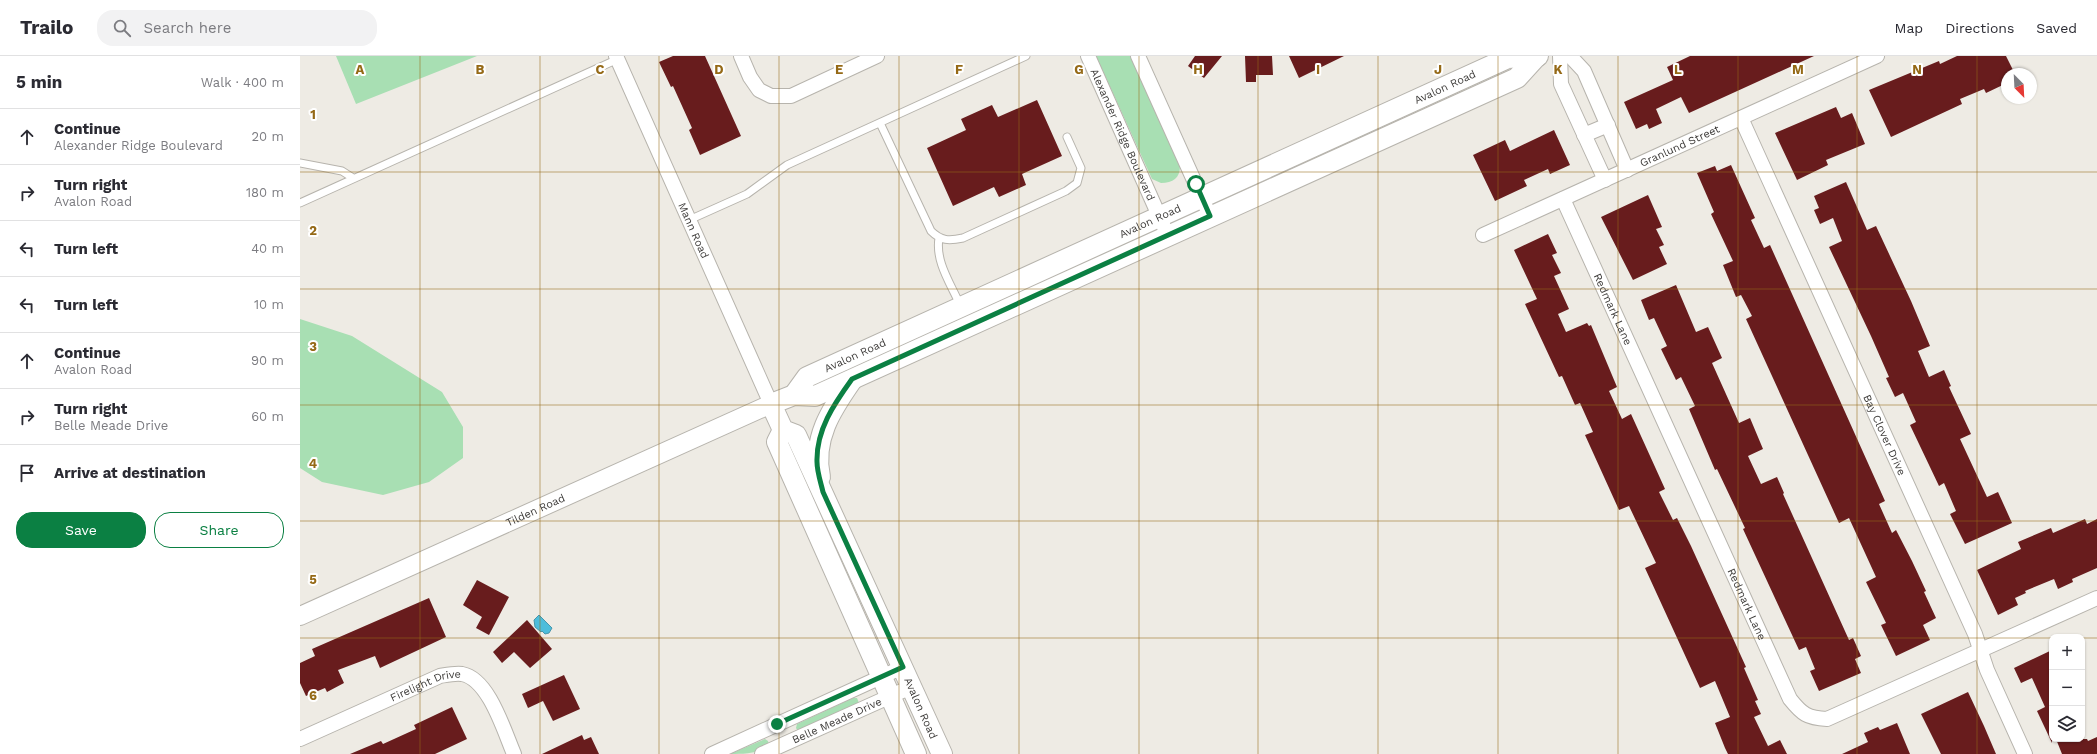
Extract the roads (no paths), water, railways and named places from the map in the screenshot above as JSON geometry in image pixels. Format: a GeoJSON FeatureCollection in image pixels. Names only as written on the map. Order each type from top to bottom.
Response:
{"type":"FeatureCollection","features":[{"type":"Feature","properties":{"kind":"main road","name":"Avalon Road"},"geometry":{"type":"LineString","coordinates":[[794,394],[807,377],[1159,216],[1508,58],[1538,56]]}},
{"type":"Feature","properties":{"kind":"main road","name":"Avalon Road"},"geometry":{"type":"LineString","coordinates":[[771,404],[794,394],[815,396],[1517,78],[1538,56]]}},
{"type":"Feature","properties":{"kind":"main road"},"geometry":{"type":"LineString","coordinates":[[823,492],[817,463],[821,436],[829,413],[852,379]]}},
{"type":"Feature","properties":{"kind":"main road"},"geometry":{"type":"LineString","coordinates":[[771,404],[783,430],[777,442],[916,754]]}},
{"type":"Feature","properties":{"kind":"main road","name":"Avalon Road"},"geometry":{"type":"LineString","coordinates":[[783,430],[796,435],[942,754]]}},
{"type":"Feature","properties":{"kind":"street"},"geometry":{"type":"LineString","coordinates":[[741,56],[750,76],[759,90],[771,96],[791,96],[877,56]]}},
{"type":"Feature","properties":{"kind":"street","name":"Alexander Ridge Boulevard"},"geometry":{"type":"LineString","coordinates":[[1088,56],[1168,236]]}},
{"type":"Feature","properties":{"kind":"street"},"geometry":{"type":"LineString","coordinates":[[1138,56],[1210,216]]}},
{"type":"Feature","properties":{"kind":"street"},"geometry":{"type":"LineString","coordinates":[[1560,56],[1561,84],[1605,180]]}},
{"type":"Feature","properties":{"kind":"street"},"geometry":{"type":"LineString","coordinates":[[1570,56],[1584,71],[1627,170]]}},
{"type":"Feature","properties":{"kind":"street","name":"Granlund Street"},"geometry":{"type":"LineString","coordinates":[[1483,236],[1877,56]]}},
{"type":"Feature","properties":{"kind":"street","name":"Mann Road"},"geometry":{"type":"LineString","coordinates":[[617,57],[771,404]]}},
{"type":"Feature","properties":{"kind":"street","name":"Bay Clover Drive"},"geometry":{"type":"LineString","coordinates":[[1741,118],[1975,634],[1987,670],[2025,754]]}},
{"type":"Feature","properties":{"kind":"street"},"geometry":{"type":"LineString","coordinates":[[1584,135],[1608,125]]}},
{"type":"Feature","properties":{"kind":"street","name":"Redmark Lane"},"geometry":{"type":"LineString","coordinates":[[1563,199],[1790,699],[1800,712],[1813,719],[1827,720],[2097,598]]}},
{"type":"Feature","properties":{"kind":"street","name":"Tilden Road"},"geometry":{"type":"LineString","coordinates":[[300,616],[771,404]]}},
{"type":"Feature","properties":{"kind":"street","name":"Belle Meade Drive"},"geometry":{"type":"LineString","coordinates":[[712,754],[903,667]]}},
{"type":"Feature","properties":{"kind":"street","name":"Firelight Drive"},"geometry":{"type":"LineString","coordinates":[[300,739],[440,676],[461,674],[476,680],[486,691],[514,754]]}},
{"type":"Feature","properties":{"kind":"street","name":"Belle Meade Drive"},"geometry":{"type":"LineString","coordinates":[[762,754],[911,687]]}},
{"type":"Feature","properties":{"kind":"street"},"geometry":{"type":"LineString","coordinates":[[777,724],[785,744]]}},
{"type":"Feature","properties":{"kind":"lane"},"geometry":{"type":"LineString","coordinates":[[689,220],[747,194],[787,165],[1026,56]]}},
{"type":"Feature","properties":{"kind":"lane"},"geometry":{"type":"LineString","coordinates":[[300,202],[617,57]]}},
{"type":"Feature","properties":{"kind":"lane"},"geometry":{"type":"LineString","coordinates":[[880,123],[931,231],[939,238],[951,240],[963,238],[1066,191],[1077,183],[1081,168],[1068,137]]}},
{"type":"Feature","properties":{"kind":"lane"},"geometry":{"type":"LineString","coordinates":[[300,163],[342,171],[353,178]]}},
{"type":"Feature","properties":{"kind":"lane"},"geometry":{"type":"LineString","coordinates":[[939,238],[937,249],[942,266],[961,306]]}},
{"type":"Feature","properties":{"kind":"water"},"geometry":{"type":"Polygon","coordinates":[[[539,615],[552,628],[549,633],[545,634],[535,627],[534,620],[539,615]]]}}]}
